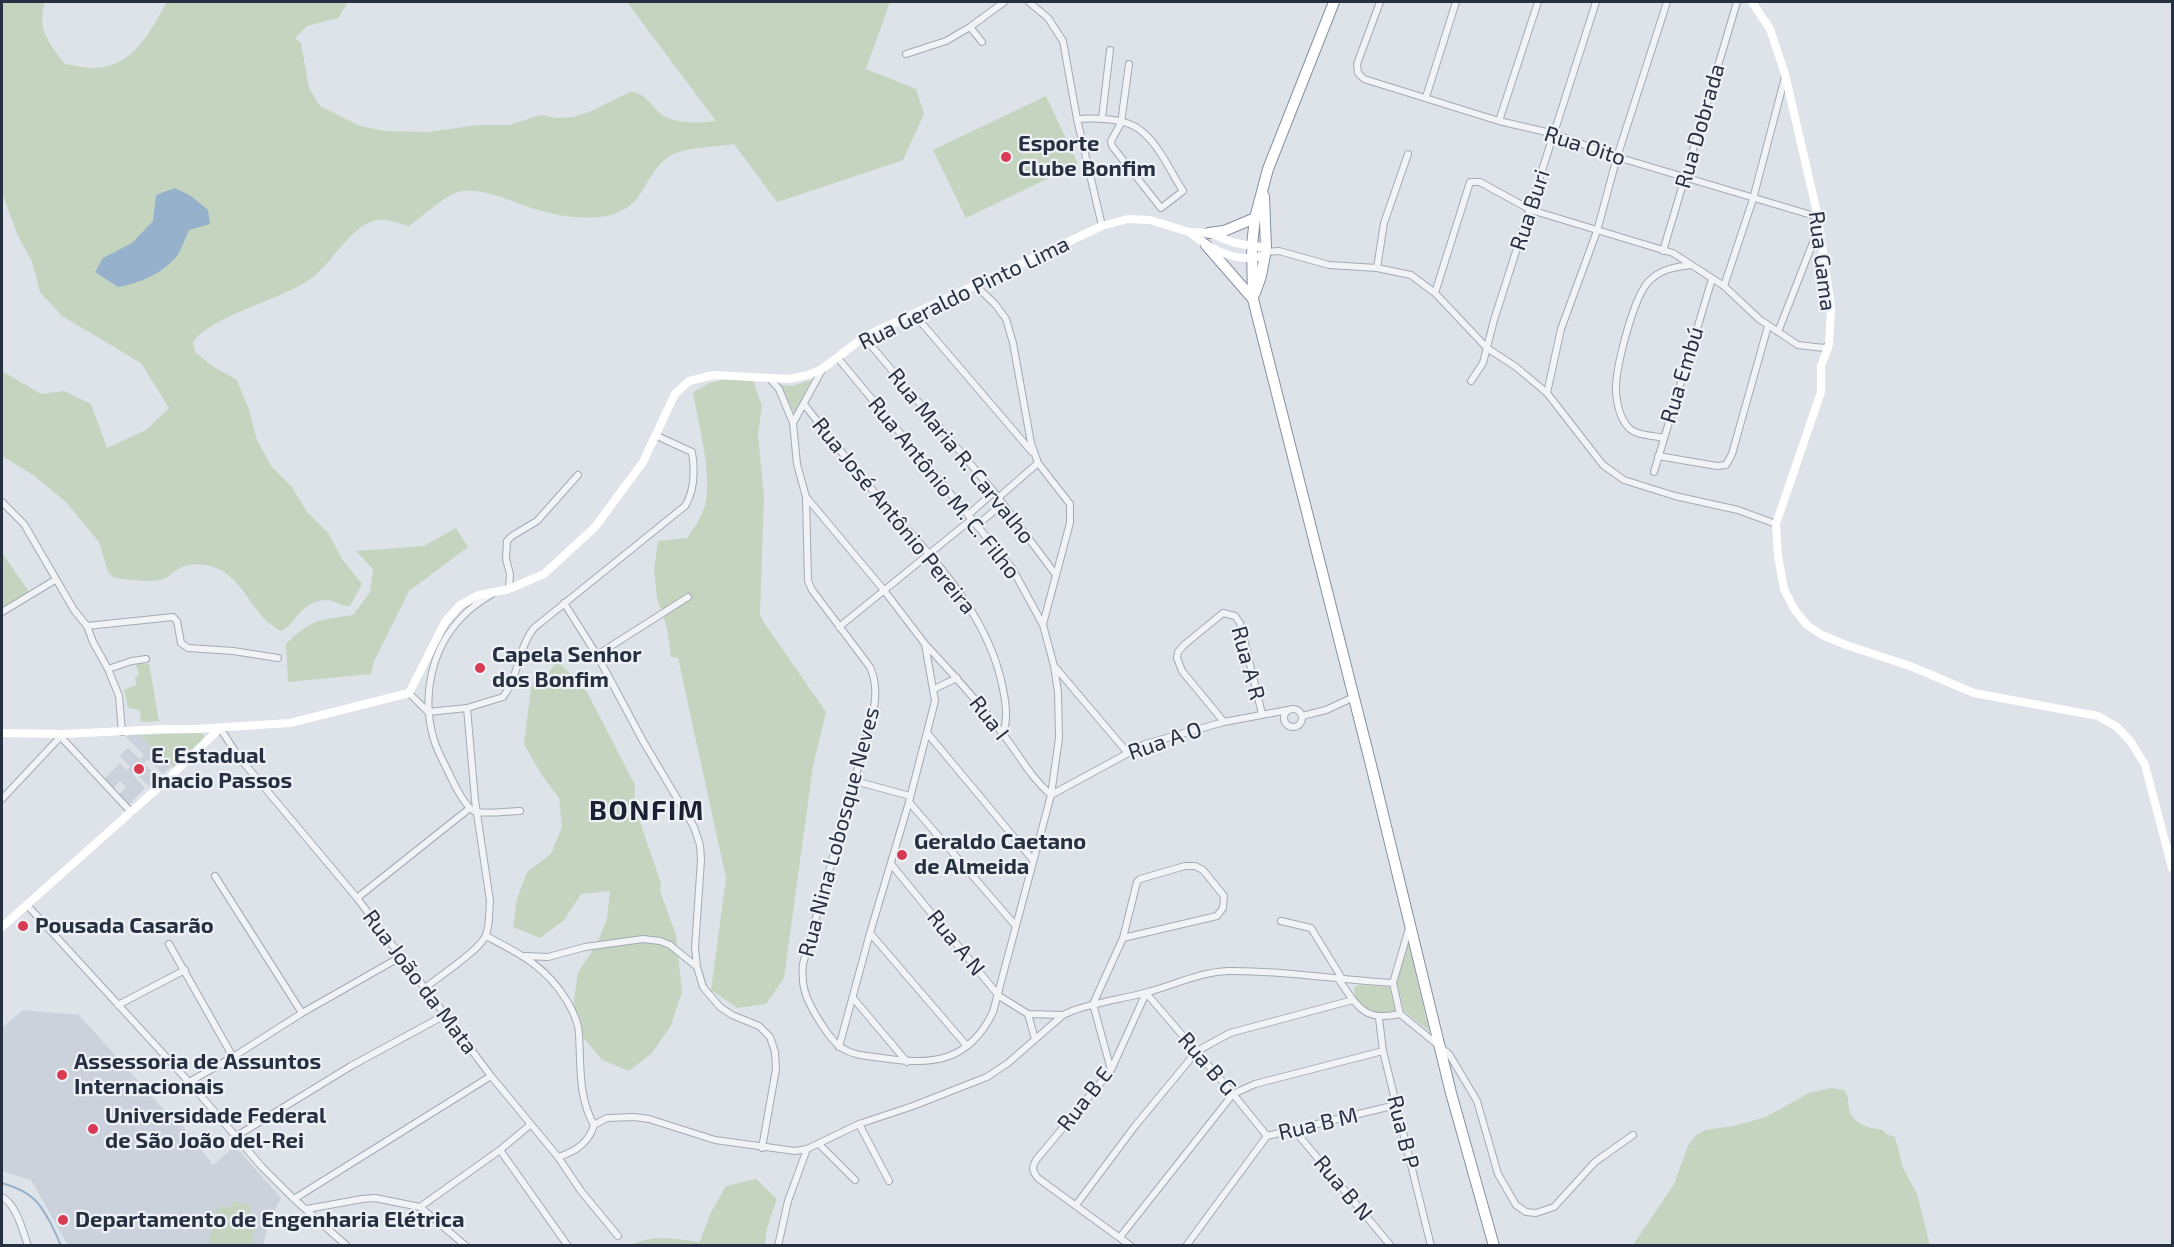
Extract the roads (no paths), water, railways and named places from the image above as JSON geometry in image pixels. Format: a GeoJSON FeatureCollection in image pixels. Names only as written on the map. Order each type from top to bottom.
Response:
{"type":"FeatureCollection","features":[{"type":"Feature","properties":{"kind":"highway"},"geometry":{"type":"LineString","coordinates":[[1334,2],[1263,187],[1255,218],[1252,245],[1252,299],[1354,697],[1464,1143],[1494,1245]]}},
{"type":"Feature","properties":{"kind":"highway"},"geometry":{"type":"LineString","coordinates":[[1252,299],[1261,276],[1265,252],[1263,187]]}},
{"type":"Feature","properties":{"kind":"highway"},"geometry":{"type":"LineString","coordinates":[[1209,233],[1224,231],[1255,218]]}},
{"type":"Feature","properties":{"kind":"highway"},"geometry":{"type":"LineString","coordinates":[[1206,245],[1252,299]]}},
{"type":"Feature","properties":{"kind":"main road","name":"Rua Gama"},"geometry":{"type":"LineString","coordinates":[[1752,2],[1770,29],[1785,74],[1819,221],[1831,308],[1829,345],[1821,366],[1821,392],[1776,524]]}},
{"type":"Feature","properties":{"kind":"main road","name":"Rua Geraldo Pinto Lima"},"geometry":{"type":"LineString","coordinates":[[657,436],[675,394],[689,381],[705,376],[789,379],[808,375],[822,369],[864,337],[1102,226],[1138,219],[1164,223],[1189,232]]}},
{"type":"Feature","properties":{"kind":"main road"},"geometry":{"type":"LineString","coordinates":[[1189,232],[1209,233],[1226,240],[1252,245],[1265,252]]}},
{"type":"Feature","properties":{"kind":"main road"},"geometry":{"type":"LineString","coordinates":[[1189,232],[1206,245],[1232,256],[1251,259],[1265,252]]}},
{"type":"Feature","properties":{"kind":"main road"},"geometry":{"type":"LineString","coordinates":[[2,733],[62,735],[290,723],[409,693],[432,644],[451,614],[468,600],[479,595],[509,589],[544,574],[590,533],[643,462],[657,436]]}},
{"type":"Feature","properties":{"kind":"main road"},"geometry":{"type":"LineString","coordinates":[[1776,524],[1778,556],[1784,588],[1794,609],[1807,626],[1822,635],[1910,666],[1974,693],[2098,716],[2117,727],[2131,741],[2145,765],[2172,868]]}},
{"type":"Feature","properties":{"kind":"main road"},"geometry":{"type":"LineString","coordinates":[[2,927],[131,812],[220,728]]}},
{"type":"Feature","properties":{"kind":"street"},"geometry":{"type":"LineString","coordinates":[[906,54],[946,41],[1004,2]]}},
{"type":"Feature","properties":{"kind":"street"},"geometry":{"type":"LineString","coordinates":[[1029,2],[1048,18],[1063,41],[1077,119],[1102,226]]}},
{"type":"Feature","properties":{"kind":"street","name":"Rua Oito"},"geometry":{"type":"LineString","coordinates":[[1380,2],[1358,59],[1356,69],[1364,79],[1499,121],[1555,134],[1617,157],[1819,221]]}},
{"type":"Feature","properties":{"kind":"street"},"geometry":{"type":"LineString","coordinates":[[1426,97],[1456,2]]}},
{"type":"Feature","properties":{"kind":"street"},"geometry":{"type":"LineString","coordinates":[[1499,121],[1538,2]]}},
{"type":"Feature","properties":{"kind":"street","name":"Rua Buri"},"geometry":{"type":"LineString","coordinates":[[1471,381],[1483,363],[1596,2]]}},
{"type":"Feature","properties":{"kind":"street"},"geometry":{"type":"LineString","coordinates":[[1546,393],[1561,329],[1597,231],[1617,157],[1667,2]]}},
{"type":"Feature","properties":{"kind":"street","name":"Rua Dobrada"},"geometry":{"type":"LineString","coordinates":[[1663,251],[1737,2]]}},
{"type":"Feature","properties":{"kind":"street"},"geometry":{"type":"LineString","coordinates":[[970,27],[982,42]]}},
{"type":"Feature","properties":{"kind":"street"},"geometry":{"type":"LineString","coordinates":[[1102,118],[1110,50]]}},
{"type":"Feature","properties":{"kind":"street"},"geometry":{"type":"LineString","coordinates":[[1077,119],[1102,118],[1121,123],[1130,124],[1140,130],[1155,147],[1184,191],[1161,208],[1112,146],[1111,141],[1121,123],[1129,64]]}},
{"type":"Feature","properties":{"kind":"street"},"geometry":{"type":"LineString","coordinates":[[1724,286],[1754,199],[1785,74]]}},
{"type":"Feature","properties":{"kind":"street"},"geometry":{"type":"LineString","coordinates":[[1377,268],[1384,223],[1408,154]]}},
{"type":"Feature","properties":{"kind":"street"},"geometry":{"type":"LineString","coordinates":[[1435,292],[1470,182],[1480,182],[1531,210],[1681,257],[1724,286],[1768,326],[1798,345],[1824,348],[1829,345]]}},
{"type":"Feature","properties":{"kind":"street"},"geometry":{"type":"LineString","coordinates":[[1778,332],[1819,221]]}},
{"type":"Feature","properties":{"kind":"street"},"geometry":{"type":"LineString","coordinates":[[1265,252],[1279,251],[1329,265],[1377,268],[1411,275],[1435,292],[1487,348],[1516,367],[1546,393],[1603,465],[1624,480],[1675,496],[1738,510],[1776,524]]}},
{"type":"Feature","properties":{"kind":"street"},"geometry":{"type":"LineString","coordinates":[[1663,438],[1638,433],[1629,428],[1622,419],[1616,391],[1618,368],[1633,313],[1647,282],[1670,268],[1691,265]]}},
{"type":"Feature","properties":{"kind":"street","name":"Rua Embú"},"geometry":{"type":"LineString","coordinates":[[1654,472],[1713,279]]}},
{"type":"Feature","properties":{"kind":"street"},"geometry":{"type":"LineString","coordinates":[[975,285],[995,304],[1006,319],[1013,343],[1031,443],[1037,460]]}},
{"type":"Feature","properties":{"kind":"street"},"geometry":{"type":"LineString","coordinates":[[914,314],[1037,460],[1070,504],[1071,513],[1043,625]]}},
{"type":"Feature","properties":{"kind":"street"},"geometry":{"type":"LineString","coordinates":[[1658,456],[1717,466],[1726,465],[1732,454],[1768,326]]}},
{"type":"Feature","properties":{"kind":"street","name":"Rua Maria R. Carvalho"},"geometry":{"type":"LineString","coordinates":[[864,337],[996,494],[1056,575]]}},
{"type":"Feature","properties":{"kind":"street","name":"Rua Antônio M. C. Filho"},"geometry":{"type":"LineString","coordinates":[[837,357],[1012,568],[1043,625],[1054,666],[1058,693],[1059,738],[1051,795],[1015,926],[999,996],[986,1028],[967,1046]]}},
{"type":"Feature","properties":{"kind":"street"},"geometry":{"type":"LineString","coordinates":[[793,423],[822,369]]}},
{"type":"Feature","properties":{"kind":"street","name":"Rua Nina Lobosque Neves"},"geometry":{"type":"LineString","coordinates":[[770,379],[779,389],[793,423],[797,464],[806,497],[808,581],[812,590],[870,667],[875,678],[873,714],[803,964],[805,994],[839,1047]]}},
{"type":"Feature","properties":{"kind":"street","name":"Rua José Antônio Pereira"},"geometry":{"type":"LineString","coordinates":[[804,404],[862,478],[929,554],[979,623],[996,662],[1005,700],[1006,724],[1003,734]]}},
{"type":"Feature","properties":{"kind":"street"},"geometry":{"type":"LineString","coordinates":[[428,712],[467,708],[503,697],[511,685],[529,634],[543,619],[685,506],[691,496],[694,473],[692,452],[657,436]]}},
{"type":"Feature","properties":{"kind":"street"},"geometry":{"type":"LineString","coordinates":[[839,627],[972,519],[996,494],[1037,460]]}},
{"type":"Feature","properties":{"kind":"street"},"geometry":{"type":"LineString","coordinates":[[509,589],[507,541],[537,521],[578,476]]}},
{"type":"Feature","properties":{"kind":"street","name":"Rua I"},"geometry":{"type":"LineString","coordinates":[[806,497],[883,589],[925,644],[957,678],[1003,734],[1036,782],[1051,795]]}},
{"type":"Feature","properties":{"kind":"street"},"geometry":{"type":"LineString","coordinates":[[2,502],[24,524],[55,580],[87,626],[119,696],[122,732]]}},
{"type":"Feature","properties":{"kind":"street"},"geometry":{"type":"LineString","coordinates":[[972,519],[1003,504]]}},
{"type":"Feature","properties":{"kind":"street"},"geometry":{"type":"LineString","coordinates":[[2,612],[55,580]]}},
{"type":"Feature","properties":{"kind":"street"},"geometry":{"type":"LineString","coordinates":[[494,593],[468,610],[449,635],[431,675],[428,712],[434,742],[451,778],[470,808],[477,812],[520,811]]}},
{"type":"Feature","properties":{"kind":"street"},"geometry":{"type":"LineString","coordinates":[[597,655],[688,597]]}},
{"type":"Feature","properties":{"kind":"street"},"geometry":{"type":"LineString","coordinates":[[564,603],[597,655],[643,741],[694,827],[700,845],[701,860],[694,948],[702,987],[720,1008],[759,1026],[770,1036],[775,1052],[776,1069],[762,1148]]}},
{"type":"Feature","properties":{"kind":"street","name":"Rua A R"},"geometry":{"type":"LineString","coordinates":[[1224,722],[1182,671],[1178,661],[1178,652],[1184,645],[1220,615],[1231,613],[1240,623],[1262,714]]}},
{"type":"Feature","properties":{"kind":"street"},"geometry":{"type":"LineString","coordinates":[[87,626],[172,617],[177,621],[181,643],[188,648],[233,651],[278,658]]}},
{"type":"Feature","properties":{"kind":"street"},"geometry":{"type":"LineString","coordinates":[[870,933],[967,1046],[933,1062],[908,1062],[860,1055],[839,1047],[870,933],[928,734],[935,701],[925,644]]}},
{"type":"Feature","properties":{"kind":"street"},"geometry":{"type":"LineString","coordinates":[[108,669],[146,659]]}},
{"type":"Feature","properties":{"kind":"street"},"geometry":{"type":"LineString","coordinates":[[1054,666],[1127,752]]}},
{"type":"Feature","properties":{"kind":"street"},"geometry":{"type":"LineString","coordinates":[[934,689],[957,678]]}},
{"type":"Feature","properties":{"kind":"street"},"geometry":{"type":"LineString","coordinates":[[1058,693],[1072,685]]}},
{"type":"Feature","properties":{"kind":"street"},"geometry":{"type":"LineString","coordinates":[[409,693],[428,712]]}},
{"type":"Feature","properties":{"kind":"street"},"geometry":{"type":"LineString","coordinates":[[1302,716],[1326,710],[1354,697]]}},
{"type":"Feature","properties":{"kind":"street"},"geometry":{"type":"LineString","coordinates":[[424,988],[465,956],[486,936],[490,901],[477,812],[467,708]]}},
{"type":"Feature","properties":{"kind":"street"},"geometry":{"type":"LineString","coordinates":[[1284,721],[1288,710],[1296,710],[1302,716]]}},
{"type":"Feature","properties":{"kind":"street","name":"Rua A O"},"geometry":{"type":"LineString","coordinates":[[1051,795],[1145,744],[1224,722],[1288,710]]}},
{"type":"Feature","properties":{"kind":"street"},"geometry":{"type":"LineString","coordinates":[[1271,713],[1278,715],[1288,727],[1295,728],[1301,723],[1302,716]]}},
{"type":"Feature","properties":{"kind":"street","name":"Rua João da Mata"},"geometry":{"type":"LineString","coordinates":[[220,728],[238,756],[357,898],[491,1076],[558,1157],[581,1191],[618,1236]]}},
{"type":"Feature","properties":{"kind":"street"},"geometry":{"type":"LineString","coordinates":[[928,734],[1033,860]]}},
{"type":"Feature","properties":{"kind":"street"},"geometry":{"type":"LineString","coordinates":[[2,799],[62,735],[131,812]]}},
{"type":"Feature","properties":{"kind":"street"},"geometry":{"type":"LineString","coordinates":[[855,780],[909,799],[1015,926]]}},
{"type":"Feature","properties":{"kind":"street"},"geometry":{"type":"LineString","coordinates":[[357,898],[470,808]]}},
{"type":"Feature","properties":{"kind":"street","name":"Rua A N"},"geometry":{"type":"LineString","coordinates":[[891,864],[999,996],[1028,1014]]}},
{"type":"Feature","properties":{"kind":"street"},"geometry":{"type":"LineString","coordinates":[[1111,1070],[1093,1004],[1123,938],[1137,882],[1140,879],[1185,866],[1195,866],[1203,870],[1224,896],[1225,904],[1221,913],[1212,918],[1123,938]]}},
{"type":"Feature","properties":{"kind":"street"},"geometry":{"type":"LineString","coordinates":[[215,876],[302,1013]]}},
{"type":"Feature","properties":{"kind":"street"},"geometry":{"type":"LineString","coordinates":[[27,905],[189,1082],[235,1137],[294,1199],[347,1245]]}},
{"type":"Feature","properties":{"kind":"street"},"geometry":{"type":"LineString","coordinates":[[1281,921],[1311,928],[1353,1000],[1369,1015],[1379,1017],[1401,1014]]}},
{"type":"Feature","properties":{"kind":"street"},"geometry":{"type":"LineString","coordinates":[[1409,926],[1393,983],[1401,1014],[1449,1054],[1477,1101],[1498,1174],[1516,1205],[1526,1212],[1536,1213],[1554,1207],[1595,1162],[1633,1135]]}},
{"type":"Feature","properties":{"kind":"street"},"geometry":{"type":"LineString","coordinates":[[486,936],[524,956],[545,971],[556,982],[578,1024],[580,1080],[585,1105],[594,1125],[592,1133],[584,1143],[576,1150],[558,1157]]}},
{"type":"Feature","properties":{"kind":"street"},"geometry":{"type":"LineString","coordinates":[[524,956],[548,957],[585,947],[643,939],[670,945],[697,968]]}},
{"type":"Feature","properties":{"kind":"street"},"geometry":{"type":"LineString","coordinates":[[169,944],[233,1057]]}},
{"type":"Feature","properties":{"kind":"street"},"geometry":{"type":"LineString","coordinates":[[189,1082],[302,1013],[402,956]]}},
{"type":"Feature","properties":{"kind":"street"},"geometry":{"type":"LineString","coordinates":[[545,971],[548,957]]}},
{"type":"Feature","properties":{"kind":"street"},"geometry":{"type":"LineString","coordinates":[[117,1005],[185,970]]}},
{"type":"Feature","properties":{"kind":"street"},"geometry":{"type":"LineString","coordinates":[[594,1125],[607,1118],[649,1119],[703,1137],[762,1148],[795,1151],[807,1149],[859,1124],[987,1077],[1008,1063],[1063,1015],[1093,1004],[1146,993],[1212,973],[1227,971],[1290,973],[1341,980],[1393,983]]}},
{"type":"Feature","properties":{"kind":"street","name":"Rua B G"},"geometry":{"type":"LineString","coordinates":[[1146,993],[1267,1136]]}},
{"type":"Feature","properties":{"kind":"street","name":"Rua B E"},"geometry":{"type":"LineString","coordinates":[[1076,1205],[1039,1179],[1033,1169],[1036,1160],[1111,1070],[1146,993]]}},
{"type":"Feature","properties":{"kind":"street"},"geometry":{"type":"LineString","coordinates":[[853,998],[908,1062]]}},
{"type":"Feature","properties":{"kind":"street"},"geometry":{"type":"LineString","coordinates":[[1131,1245],[1076,1205],[1135,1126],[1197,1051],[1230,1033],[1353,1000]]}},
{"type":"Feature","properties":{"kind":"street"},"geometry":{"type":"LineString","coordinates":[[1035,1039],[1028,1014],[1063,1015]]}},
{"type":"Feature","properties":{"kind":"street"},"geometry":{"type":"LineString","coordinates":[[235,1137],[351,1066],[445,1016]]}},
{"type":"Feature","properties":{"kind":"street","name":"Rua B P"},"geometry":{"type":"LineString","coordinates":[[1379,1017],[1383,1050],[1431,1245]]}},
{"type":"Feature","properties":{"kind":"street"},"geometry":{"type":"LineString","coordinates":[[1120,1237],[1233,1094],[1255,1084],[1383,1050]]}},
{"type":"Feature","properties":{"kind":"street"},"geometry":{"type":"LineString","coordinates":[[294,1199],[491,1076]]}},
{"type":"Feature","properties":{"kind":"street","name":"Rua B M"},"geometry":{"type":"LineString","coordinates":[[1186,1245],[1267,1136],[1396,1105]]}},
{"type":"Feature","properties":{"kind":"street"},"geometry":{"type":"LineString","coordinates":[[859,1124],[889,1181]]}},
{"type":"Feature","properties":{"kind":"street"},"geometry":{"type":"LineString","coordinates":[[420,1207],[500,1150],[530,1125]]}},
{"type":"Feature","properties":{"kind":"street","name":"Rua B N"},"geometry":{"type":"LineString","coordinates":[[1295,1131],[1391,1245]]}},
{"type":"Feature","properties":{"kind":"street"},"geometry":{"type":"LineString","coordinates":[[819,1144],[855,1180]]}},
{"type":"Feature","properties":{"kind":"street"},"geometry":{"type":"LineString","coordinates":[[778,1245],[788,1201],[807,1149]]}},
{"type":"Feature","properties":{"kind":"street"},"geometry":{"type":"LineString","coordinates":[[500,1150],[568,1245]]}},
{"type":"Feature","properties":{"kind":"street"},"geometry":{"type":"LineString","coordinates":[[2,1197],[6,1199],[15,1214],[28,1245]]}},
{"type":"Feature","properties":{"kind":"street"},"geometry":{"type":"LineString","coordinates":[[307,1209],[362,1198],[375,1198],[420,1207],[466,1245]]}},
{"type":"Feature","properties":{"kind":"water"},"geometry":{"type":"Polygon","coordinates":[[[175,188],[191,196],[208,210],[210,224],[189,230],[177,256],[158,273],[142,280],[118,287],[95,272],[103,258],[132,243],[153,221],[156,195],[175,188]]]}},
{"type":"Feature","properties":{"kind":"waterway"},"geometry":{"type":"LineString","coordinates":[[2,1183],[24,1192],[39,1204],[61,1246]]}},
{"type":"Feature","properties":{"kind":"place","name":"Esporte Clube Bonfim"},"geometry":{"type":"Point","coordinates":[1006,157]}},
{"type":"Feature","properties":{"kind":"place","name":"Capela Senhor dos Bonfim"},"geometry":{"type":"Point","coordinates":[480,668]}},
{"type":"Feature","properties":{"kind":"place","name":"E. Estadual Inacio Passos"},"geometry":{"type":"Point","coordinates":[139,769]}},
{"type":"Feature","properties":{"kind":"place","name":"Geraldo Caetano de Almeida"},"geometry":{"type":"Point","coordinates":[902,855]}},
{"type":"Feature","properties":{"kind":"place","name":"Pousada Casarão"},"geometry":{"type":"Point","coordinates":[23,926]}},
{"type":"Feature","properties":{"kind":"place","name":"Assessoria de Assuntos Internacionais"},"geometry":{"type":"Point","coordinates":[62,1075]}},
{"type":"Feature","properties":{"kind":"place","name":"Universidade Federal de São João del-Rei"},"geometry":{"type":"Point","coordinates":[93,1129]}},
{"type":"Feature","properties":{"kind":"place","name":"Departamento de Engenharia Elétrica"},"geometry":{"type":"Point","coordinates":[63,1220]}},
{"type":"Feature","properties":{"kind":"district","name":"BONFIM"},"geometry":{"type":"Point","coordinates":[647,811]}}]}
